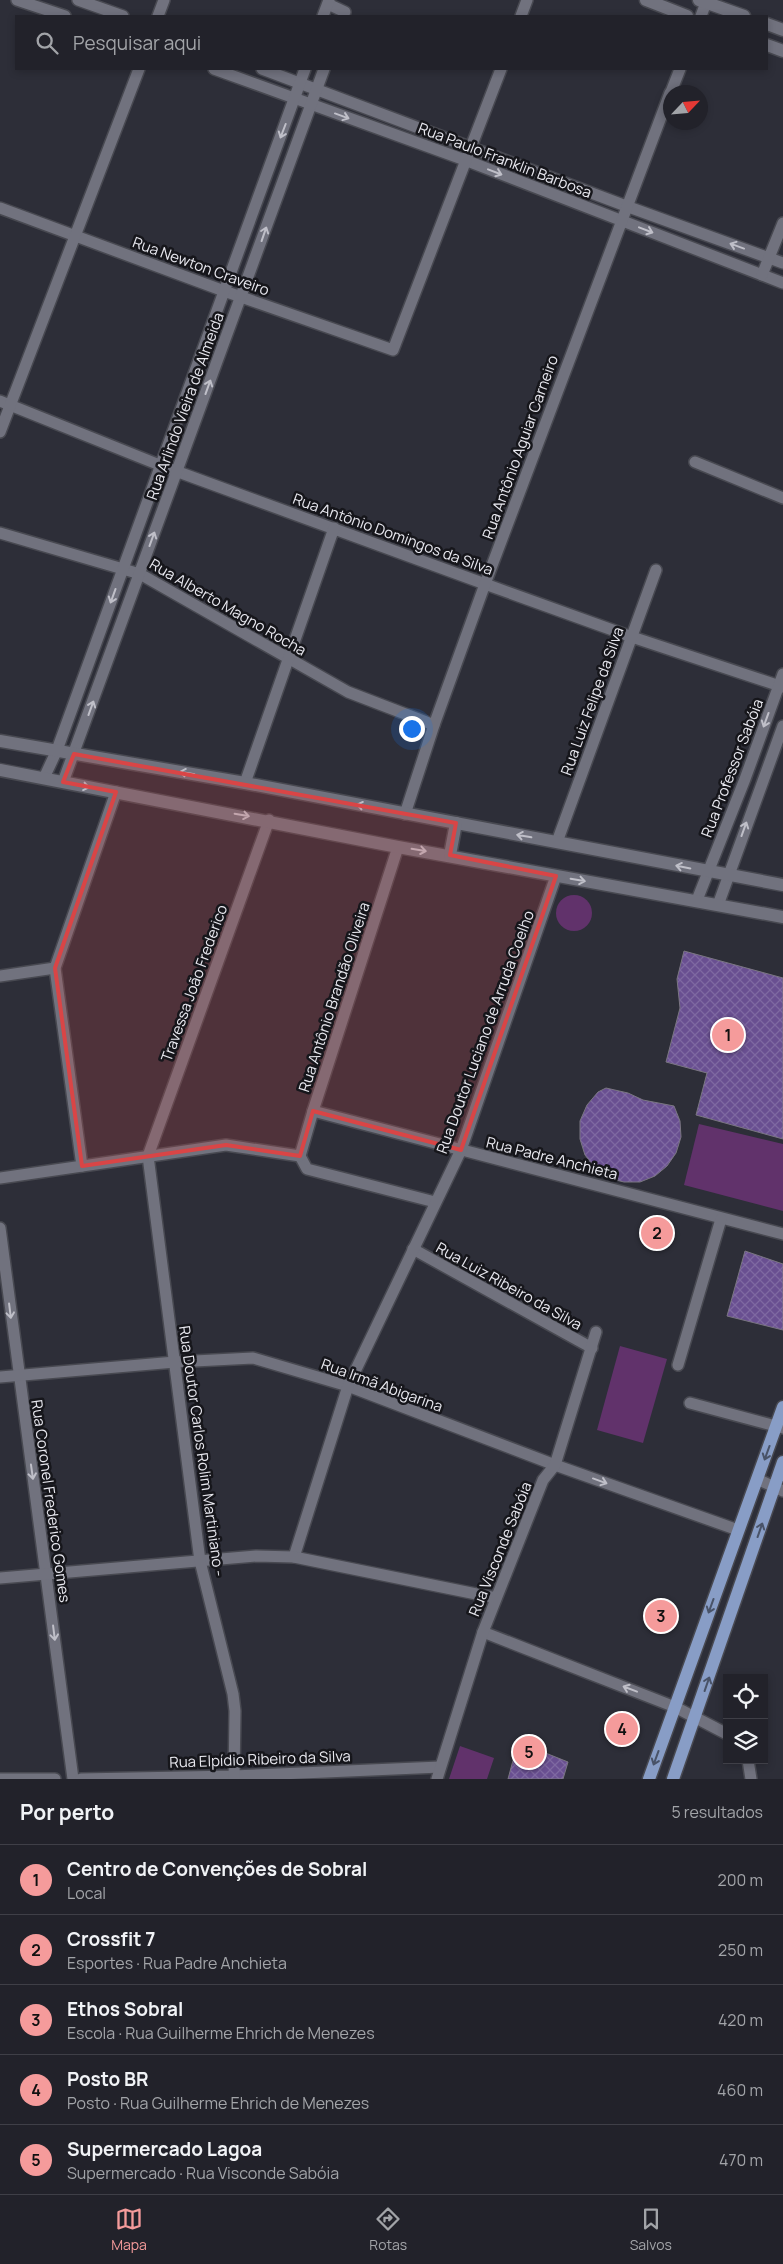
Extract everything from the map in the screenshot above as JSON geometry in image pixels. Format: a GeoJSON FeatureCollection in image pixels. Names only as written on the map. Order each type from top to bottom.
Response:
{"type":"FeatureCollection","features":[{"type":"Feature","properties":{"kind":"main road"},"geometry":{"type":"LineString","coordinates":[[646,0],[684,15]]}},
{"type":"Feature","properties":{"kind":"main road"},"geometry":{"type":"LineString","coordinates":[[704,1],[741,15]]}},
{"type":"Feature","properties":{"kind":"main road"},"geometry":{"type":"LineString","coordinates":[[768,24],[783,30]]}},
{"type":"Feature","properties":{"kind":"main road"},"geometry":{"type":"LineString","coordinates":[[768,45],[783,51]]}},
{"type":"Feature","properties":{"kind":"main road"},"geometry":{"type":"LineString","coordinates":[[0,742],[57,750],[245,783],[783,885]]}},
{"type":"Feature","properties":{"kind":"main road"},"geometry":{"type":"LineString","coordinates":[[0,770],[269,820],[398,847],[783,917]]}},
{"type":"Feature","properties":{"kind":"main road"},"geometry":{"type":"LineString","coordinates":[[450,855],[456,823]]}},
{"type":"Feature","properties":{"kind":"main road"},"geometry":{"type":"LineString","coordinates":[[649,1779],[738,1530],[779,1427],[783,1407]]}},
{"type":"Feature","properties":{"kind":"main road"},"geometry":{"type":"LineString","coordinates":[[673,1779],[779,1488],[783,1462]]}},
{"type":"Feature","properties":{"kind":"street"},"geometry":{"type":"LineString","coordinates":[[17,0],[62,15]]}},
{"type":"Feature","properties":{"kind":"street"},"geometry":{"type":"LineString","coordinates":[[78,0],[120,15]]}},
{"type":"Feature","properties":{"kind":"street"},"geometry":{"type":"LineString","coordinates":[[158,15],[164,0]]}},
{"type":"Feature","properties":{"kind":"street"},"geometry":{"type":"LineString","coordinates":[[323,15],[328,2],[344,14],[349,0]]}},
{"type":"Feature","properties":{"kind":"street"},"geometry":{"type":"LineString","coordinates":[[521,15],[527,0]]}},
{"type":"Feature","properties":{"kind":"street"},"geometry":{"type":"LineString","coordinates":[[700,15],[704,1]]}},
{"type":"Feature","properties":{"kind":"street"},"geometry":{"type":"LineString","coordinates":[[0,432],[5,403],[76,236],[139,70]]}},
{"type":"Feature","properties":{"kind":"street","name":"Rua Paulo Franklin Barbosa"},"geometry":{"type":"LineString","coordinates":[[217,70],[465,160],[783,283]]}},
{"type":"Feature","properties":{"kind":"street","name":"Rua Paulo Franklin Barbosa"},"geometry":{"type":"LineString","coordinates":[[265,70],[626,206],[783,262]]}},
{"type":"Feature","properties":{"kind":"street","name":"Rua Arlindo Vieira de Almeida"},"geometry":{"type":"LineString","coordinates":[[44,778],[57,750],[162,466],[305,70]]}},
{"type":"Feature","properties":{"kind":"street","name":"Rua Arlindo Vieira de Almeida"},"geometry":{"type":"LineString","coordinates":[[63,782],[324,70]]}},
{"type":"Feature","properties":{"kind":"street"},"geometry":{"type":"LineString","coordinates":[[465,160],[501,70]]}},
{"type":"Feature","properties":{"kind":"street","name":"Rua Antônio Aguiar Carneiro"},"geometry":{"type":"LineString","coordinates":[[674,85],[680,70]]}},
{"type":"Feature","properties":{"kind":"street","name":"Rua Antônio Aguiar Carneiro"},"geometry":{"type":"LineString","coordinates":[[405,814],[434,725],[485,584],[626,206],[663,113]]}},
{"type":"Feature","properties":{"kind":"street","name":"Rua Newton Craveiro"},"geometry":{"type":"LineString","coordinates":[[0,208],[224,291],[393,350],[465,160]]}},
{"type":"Feature","properties":{"kind":"street"},"geometry":{"type":"LineString","coordinates":[[257,200],[273,207]]}},
{"type":"Feature","properties":{"kind":"street"},"geometry":{"type":"LineString","coordinates":[[762,275],[783,223]]}},
{"type":"Feature","properties":{"kind":"street"},"geometry":{"type":"LineString","coordinates":[[714,256],[720,240]]}},
{"type":"Feature","properties":{"kind":"street","name":"Rua Antônio Domingos da Silva"},"geometry":{"type":"LineString","coordinates":[[5,403],[162,466],[485,584],[632,637],[781,686]]}},
{"type":"Feature","properties":{"kind":"street"},"geometry":{"type":"LineString","coordinates":[[695,462],[783,498]]}},
{"type":"Feature","properties":{"kind":"street"},"geometry":{"type":"LineString","coordinates":[[245,783],[334,528]]}},
{"type":"Feature","properties":{"kind":"street","name":"Rua Alberto Magno Rocha"},"geometry":{"type":"LineString","coordinates":[[0,533],[140,574],[289,660],[362,699],[434,725]]}},
{"type":"Feature","properties":{"kind":"street","name":"Rua Luiz Felipe da Silva"},"geometry":{"type":"LineString","coordinates":[[557,842],[656,570]]}},
{"type":"Feature","properties":{"kind":"street","name":"Rua Professor Sabóia"},"geometry":{"type":"LineString","coordinates":[[697,900],[781,686],[783,674]]}},
{"type":"Feature","properties":{"kind":"street"},"geometry":{"type":"LineString","coordinates":[[718,905],[783,726]]}},
{"type":"Feature","properties":{"kind":"street"},"geometry":{"type":"LineString","coordinates":[[82,1166],[55,968],[116,792]]}},
{"type":"Feature","properties":{"kind":"street","name":"Travessa João Frederico"},"geometry":{"type":"LineString","coordinates":[[148,1156],[269,820]]}},
{"type":"Feature","properties":{"kind":"street","name":"Rua Antônio Brandão Oliveira"},"geometry":{"type":"LineString","coordinates":[[300,1156],[398,847]]}},
{"type":"Feature","properties":{"kind":"street","name":"Rua Doutor Luciano de Arruda Coelho"},"geometry":{"type":"LineString","coordinates":[[294,1557],[348,1386],[461,1150],[556,876]]}},
{"type":"Feature","properties":{"kind":"street"},"geometry":{"type":"LineString","coordinates":[[0,976],[55,968]]}},
{"type":"Feature","properties":{"kind":"street","name":"Rua Padre Anchieta"},"geometry":{"type":"LineString","coordinates":[[313,1111],[783,1234]]}},
{"type":"Feature","properties":{"kind":"street"},"geometry":{"type":"LineString","coordinates":[[0,1178],[226,1145],[300,1156],[307,1169],[435,1202]]}},
{"type":"Feature","properties":{"kind":"street","name":"Rua Doutor Carlos Rolim Martiniano -"},"geometry":{"type":"LineString","coordinates":[[148,1156],[200,1561],[233,1694],[234,1777]]}},
{"type":"Feature","properties":{"kind":"street"},"geometry":{"type":"LineString","coordinates":[[678,1365],[721,1219]]}},
{"type":"Feature","properties":{"kind":"street","name":"Rua Coronel Frederico Gomes"},"geometry":{"type":"LineString","coordinates":[[0,1228],[73,1779]]}},
{"type":"Feature","properties":{"kind":"street","name":"Rua Luiz Ribeiro da Silva"},"geometry":{"type":"LineString","coordinates":[[413,1249],[592,1348]]}},
{"type":"Feature","properties":{"kind":"street","name":"Rua Visconde Sabóia"},"geometry":{"type":"LineString","coordinates":[[436,1779],[483,1632],[543,1480],[555,1465],[596,1332]]}},
{"type":"Feature","properties":{"kind":"street","name":"Rua Irmã Abigarina"},"geometry":{"type":"LineString","coordinates":[[0,1377],[175,1362],[253,1358],[348,1386],[555,1465],[738,1530]]}},
{"type":"Feature","properties":{"kind":"street"},"geometry":{"type":"LineString","coordinates":[[690,1403],[779,1427]]}},
{"type":"Feature","properties":{"kind":"street"},"geometry":{"type":"LineString","coordinates":[[757,1479],[779,1488]]}},
{"type":"Feature","properties":{"kind":"street"},"geometry":{"type":"LineString","coordinates":[[0,1578],[256,1556],[294,1557],[496,1598]]}},
{"type":"Feature","properties":{"kind":"street"},"geometry":{"type":"LineString","coordinates":[[483,1632],[675,1707],[723,1732]]}},
{"type":"Feature","properties":{"kind":"street"},"geometry":{"type":"LineString","coordinates":[[749,1764],[751,1779]]}},
{"type":"Feature","properties":{"kind":"street","name":"Rua Elpídio Ribeiro da Silva"},"geometry":{"type":"LineString","coordinates":[[81,1779],[234,1777],[440,1767]]}},
{"type":"Feature","properties":{"kind":"street"},"geometry":{"type":"LineString","coordinates":[[0,1778],[55,1779]]}},
{"type":"Feature","properties":{"kind":"highlighted area"},"geometry":{"type":"Polygon","coordinates":[[[74,754],[456,823],[450,855],[556,876],[461,1150],[313,1111],[300,1156],[226,1145],[82,1166],[55,968],[116,792],[63,782],[74,754]]]}},
{"type":"Feature","properties":{"kind":"shaded area"},"geometry":{"type":"Polygon","coordinates":[[[574,895],[587,900],[592,913],[587,926],[574,931],[561,926],[556,913],[561,900],[574,895]]]}},
{"type":"Feature","properties":{"kind":"shaded area"},"geometry":{"type":"Polygon","coordinates":[[[699,1124],[783,1144],[783,1211],[684,1185],[699,1124]]]}},
{"type":"Feature","properties":{"kind":"shaded area"},"geometry":{"type":"Polygon","coordinates":[[[620,1346],[667,1359],[643,1443],[597,1430],[620,1346]]]}},
{"type":"Feature","properties":{"kind":"shaded area"},"geometry":{"type":"Polygon","coordinates":[[[460,1746],[494,1758],[487,1779],[449,1779],[460,1746]]]}},
{"type":"Feature","properties":{"kind":"building"},"geometry":{"type":"Polygon","coordinates":[[[684,951],[783,978],[783,1139],[696,1115],[707,1073],[666,1062],[680,1008],[677,979],[684,951]]]}},
{"type":"Feature","properties":{"kind":"building"},"geometry":{"type":"Polygon","coordinates":[[[606,1088],[628,1093],[643,1100],[674,1106],[680,1121],[681,1137],[676,1153],[667,1166],[655,1176],[640,1182],[624,1182],[608,1178],[595,1168],[585,1155],[580,1139],[580,1121],[587,1105],[598,1092],[606,1088]]]}},
{"type":"Feature","properties":{"kind":"building"},"geometry":{"type":"Polygon","coordinates":[[[745,1251],[783,1264],[783,1330],[727,1316],[745,1251]]]}},
{"type":"Feature","properties":{"kind":"building"},"geometry":{"type":"Polygon","coordinates":[[[518,1742],[568,1762],[563,1779],[508,1779],[518,1742]]]}},
{"type":"Feature","properties":{"kind":"place","name":"Centro de Convenções de Sobral"},"geometry":{"type":"Point","coordinates":[728,1035]}},
{"type":"Feature","properties":{"kind":"place","name":"Crossfit 7"},"geometry":{"type":"Point","coordinates":[657,1233]}},
{"type":"Feature","properties":{"kind":"place","name":"Ethos Sobral"},"geometry":{"type":"Point","coordinates":[661,1616]}},
{"type":"Feature","properties":{"kind":"place","name":"Posto BR"},"geometry":{"type":"Point","coordinates":[622,1729]}},
{"type":"Feature","properties":{"kind":"place","name":"Supermercado Lagoa"},"geometry":{"type":"Point","coordinates":[529,1752]}}]}
